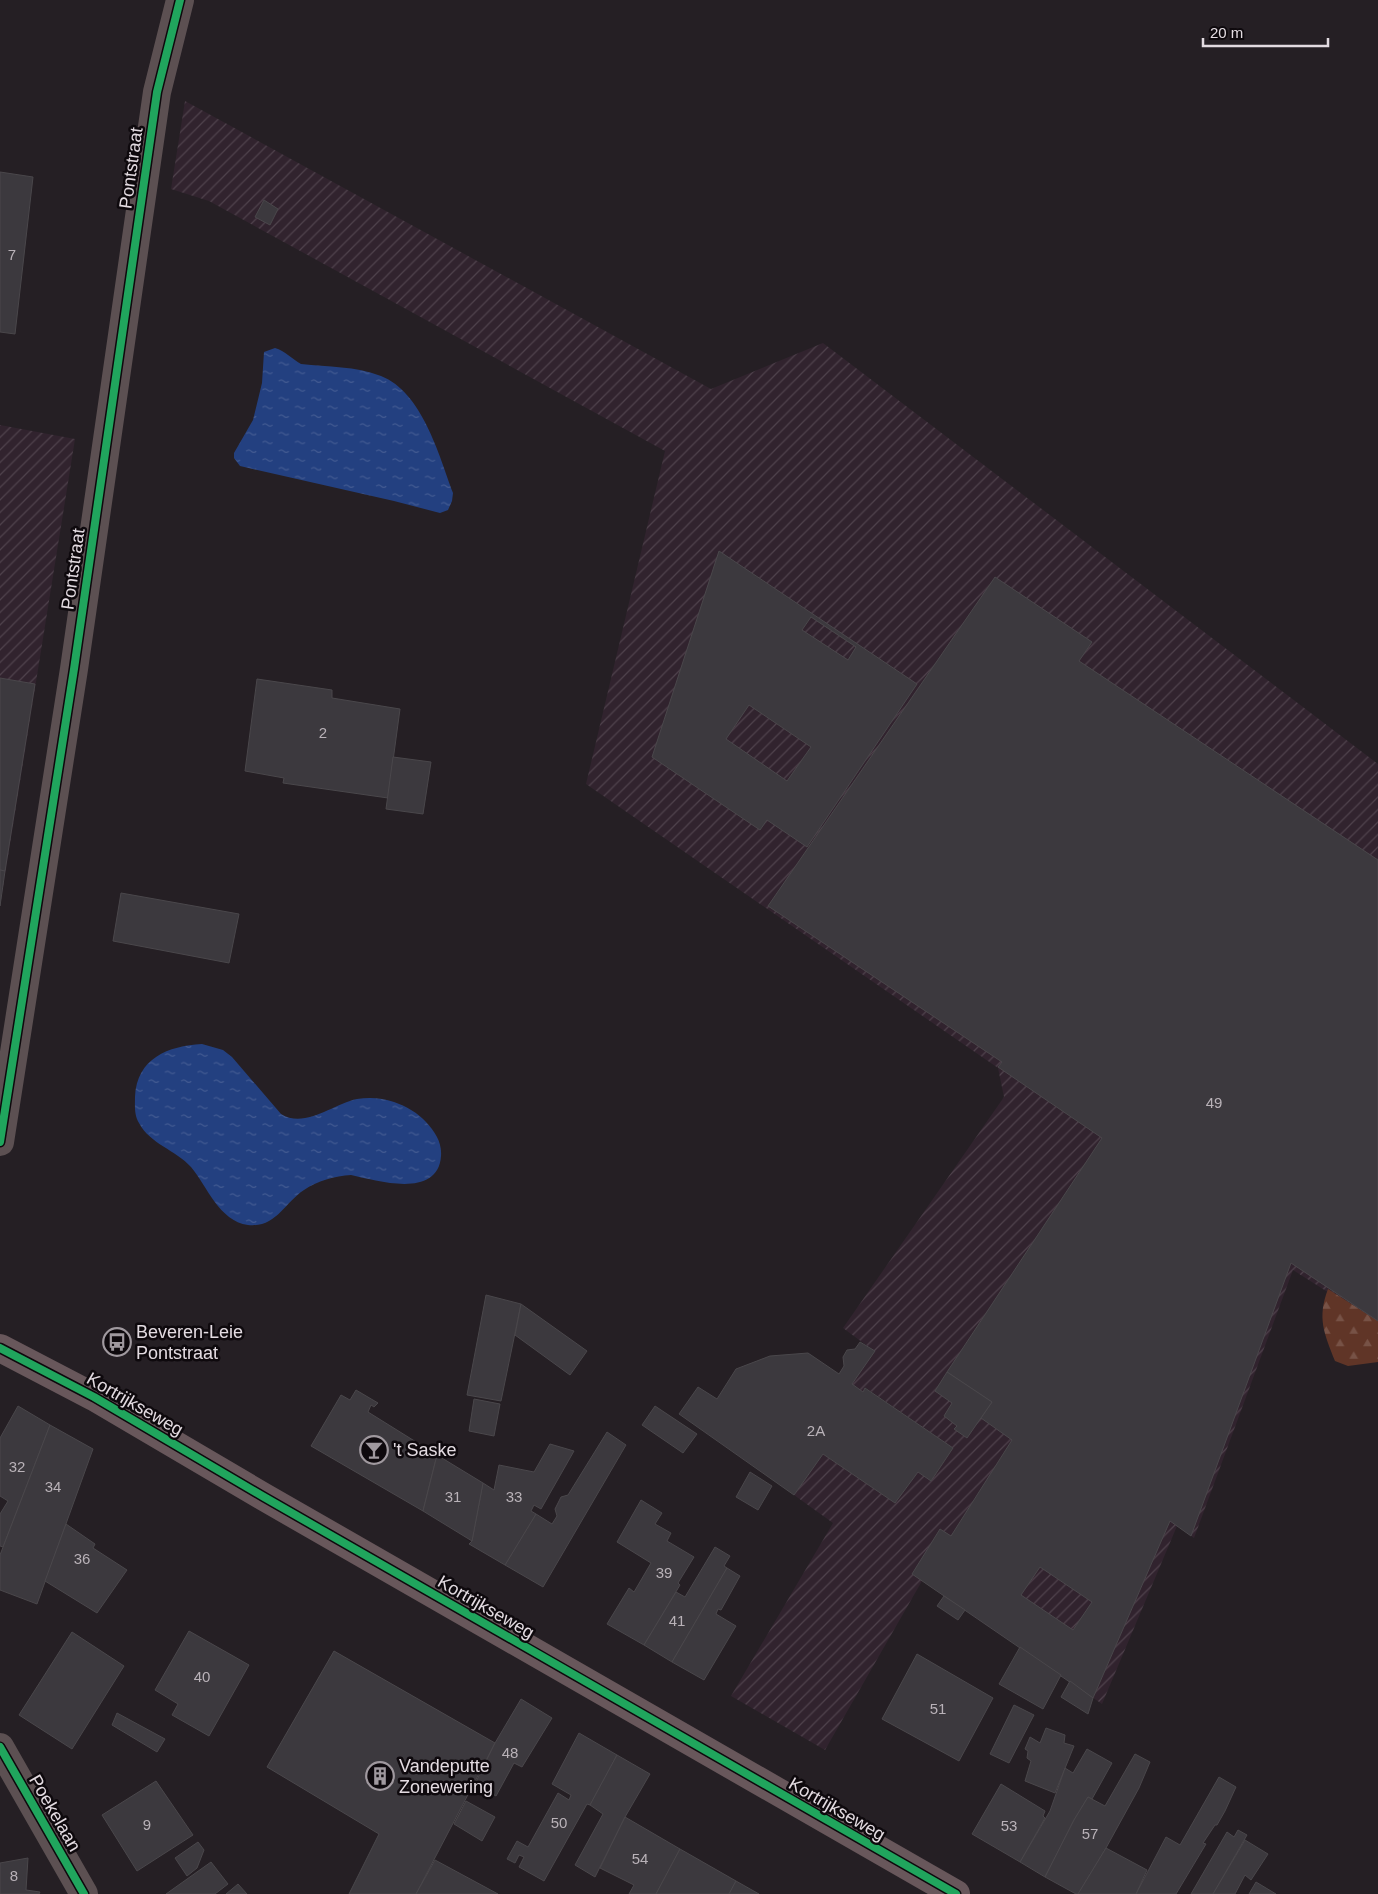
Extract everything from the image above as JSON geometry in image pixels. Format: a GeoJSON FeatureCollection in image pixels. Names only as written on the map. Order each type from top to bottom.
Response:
{"type":"FeatureCollection","features":[{"type":"Feature","properties":{"kind":"main road","name":"Kortrijkseweg"},"geometry":{"type":"LineString","coordinates":[[0,1348],[94,1397],[272,1502],[956,1894]]}},
{"type":"Feature","properties":{"kind":"street","name":"Pontstraat"},"geometry":{"type":"LineString","coordinates":[[0,1142],[74,669],[156,92],[180,0]]}},
{"type":"Feature","properties":{"kind":"street","name":"Poekelaan"},"geometry":{"type":"LineString","coordinates":[[0,1747],[84,1894]]}},
{"type":"Feature","properties":{"kind":"shaded area"},"geometry":{"type":"Polygon","coordinates":[[[185,101],[711,389],[823,343],[1378,764],[1378,1324],[1293,1270],[1194,1538],[1177,1526],[1102,1704],[922,1581],[825,1750],[731,1696],[833,1523],[794,1495],[823,1454],[895,1503],[918,1472],[931,1481],[953,1448],[866,1388],[863,1392],[852,1384],[874,1351],[843,1328],[1004,1097],[998,1068],[586,784],[665,451],[209,201],[171,189],[185,101]]]}},
{"type":"Feature","properties":{"kind":"shaded area"},"geometry":{"type":"Polygon","coordinates":[[[0,425],[75,439],[0,906],[0,425]]]}},
{"type":"Feature","properties":{"kind":"green space"},"geometry":{"type":"Polygon","coordinates":[[[1328,1289],[1378,1321],[1378,1362],[1348,1366],[1335,1361],[1325,1334],[1322,1317],[1328,1289]]]}},
{"type":"Feature","properties":{"kind":"water"},"geometry":{"type":"Polygon","coordinates":[[[275,348],[301,364],[361,370],[381,376],[395,384],[408,396],[427,426],[453,493],[448,510],[440,513],[240,466],[234,458],[234,453],[253,420],[262,383],[264,352],[275,348]]]}},
{"type":"Feature","properties":{"kind":"water"},"geometry":{"type":"Polygon","coordinates":[[[202,1044],[223,1050],[232,1057],[281,1114],[290,1118],[300,1119],[309,1117],[362,1098],[385,1100],[407,1108],[423,1119],[437,1138],[441,1156],[437,1169],[429,1178],[405,1184],[376,1181],[351,1175],[333,1178],[304,1190],[279,1214],[266,1223],[248,1225],[238,1222],[221,1210],[191,1167],[156,1142],[137,1120],[135,1097],[137,1084],[148,1064],[166,1051],[202,1044]]]}},
{"type":"Feature","properties":{"kind":"building"},"geometry":{"type":"Polygon","coordinates":[[[0,172],[33,177],[15,334],[0,332],[0,172]]]}},
{"type":"Feature","properties":{"kind":"building"},"geometry":{"type":"Polygon","coordinates":[[[264,200],[278,209],[270,225],[255,217],[264,200]]]}},
{"type":"Feature","properties":{"kind":"building"},"geometry":{"type":"Polygon","coordinates":[[[719,551],[917,684],[807,847],[767,820],[760,830],[652,757],[719,551]],[[811,617],[802,630],[848,660],[856,647],[811,617]],[[749,705],[726,739],[787,781],[811,747],[749,705]]]}},
{"type":"Feature","properties":{"kind":"building"},"geometry":{"type":"Polygon","coordinates":[[[995,577],[1092,642],[1079,661],[1378,860],[1378,1321],[1291,1263],[1191,1536],[1170,1521],[1093,1698],[912,1574],[940,1529],[951,1536],[1012,1440],[981,1418],[992,1402],[947,1372],[1102,1138],[998,1067],[1002,1062],[768,906],[995,577]],[[1040,1567],[1021,1595],[1073,1630],[1092,1602],[1040,1567]]]}},
{"type":"Feature","properties":{"kind":"building"},"geometry":{"type":"Polygon","coordinates":[[[0,678],[35,684],[5,871],[0,870],[0,678]]]}},
{"type":"Feature","properties":{"kind":"building"},"geometry":{"type":"Polygon","coordinates":[[[257,679],[332,690],[332,698],[400,709],[388,798],[283,783],[284,778],[245,771],[257,679]]]}},
{"type":"Feature","properties":{"kind":"building"},"geometry":{"type":"Polygon","coordinates":[[[393,757],[431,762],[423,814],[386,809],[393,757]]]}},
{"type":"Feature","properties":{"kind":"building"},"geometry":{"type":"Polygon","coordinates":[[[0,870],[5,871],[0,906],[0,870]]]}},
{"type":"Feature","properties":{"kind":"building"},"geometry":{"type":"Polygon","coordinates":[[[121,893],[239,914],[229,963],[113,941],[121,893]]]}},
{"type":"Feature","properties":{"kind":"building"},"geometry":{"type":"Polygon","coordinates":[[[486,1295],[521,1304],[501,1401],[467,1395],[486,1295]]]}},
{"type":"Feature","properties":{"kind":"building"},"geometry":{"type":"Polygon","coordinates":[[[521,1304],[587,1351],[570,1375],[515,1335],[521,1304]]]}},
{"type":"Feature","properties":{"kind":"building"},"geometry":{"type":"Polygon","coordinates":[[[860,1342],[875,1351],[852,1384],[863,1392],[865,1388],[953,1448],[931,1481],[918,1472],[895,1503],[823,1454],[794,1495],[679,1414],[698,1387],[717,1399],[736,1369],[770,1356],[808,1353],[839,1374],[844,1366],[843,1357],[847,1350],[855,1349],[860,1342]]]}},
{"type":"Feature","properties":{"kind":"building"},"geometry":{"type":"Polygon","coordinates":[[[947,1372],[992,1402],[967,1438],[954,1429],[957,1426],[944,1416],[952,1403],[935,1391],[947,1372]]]}},
{"type":"Feature","properties":{"kind":"building","name":"'t Saske"},"geometry":{"type":"Polygon","coordinates":[[[356,1390],[378,1403],[374,1407],[371,1405],[368,1412],[437,1455],[423,1511],[311,1446],[341,1395],[350,1400],[356,1390]]]}},
{"type":"Feature","properties":{"kind":"building"},"geometry":{"type":"Polygon","coordinates":[[[474,1399],[500,1404],[494,1436],[469,1431],[474,1399]]]}},
{"type":"Feature","properties":{"kind":"building"},"geometry":{"type":"Polygon","coordinates":[[[18,1406],[50,1425],[3,1547],[0,1546],[0,1514],[8,1501],[0,1496],[0,1438],[18,1406]]]}},
{"type":"Feature","properties":{"kind":"building"},"geometry":{"type":"Polygon","coordinates":[[[655,1406],[697,1434],[683,1453],[642,1425],[655,1406]]]}},
{"type":"Feature","properties":{"kind":"building"},"geometry":{"type":"Polygon","coordinates":[[[50,1425],[93,1449],[37,1604],[0,1590],[0,1555],[50,1425]]]}},
{"type":"Feature","properties":{"kind":"building"},"geometry":{"type":"Polygon","coordinates":[[[607,1432],[626,1445],[543,1587],[505,1565],[536,1514],[552,1524],[557,1516],[555,1509],[561,1497],[568,1495],[607,1432]]]}},
{"type":"Feature","properties":{"kind":"building"},"geometry":{"type":"Polygon","coordinates":[[[550,1444],[574,1451],[541,1509],[534,1505],[531,1511],[536,1514],[505,1565],[469,1544],[472,1541],[483,1483],[494,1490],[499,1465],[534,1472],[550,1444]]]}},
{"type":"Feature","properties":{"kind":"building"},"geometry":{"type":"Polygon","coordinates":[[[437,1455],[483,1483],[472,1541],[423,1511],[437,1455]]]}},
{"type":"Feature","properties":{"kind":"building"},"geometry":{"type":"Polygon","coordinates":[[[750,1472],[772,1486],[758,1510],[736,1497],[750,1472]]]}},
{"type":"Feature","properties":{"kind":"building"},"geometry":{"type":"Polygon","coordinates":[[[641,1500],[662,1513],[655,1524],[671,1533],[667,1541],[694,1557],[678,1583],[680,1585],[644,1645],[607,1624],[629,1588],[634,1592],[651,1563],[617,1542],[641,1500]]]}},
{"type":"Feature","properties":{"kind":"building"},"geometry":{"type":"Polygon","coordinates":[[[66,1524],[95,1544],[93,1548],[127,1570],[97,1613],[45,1581],[66,1524]]]}},
{"type":"Feature","properties":{"kind":"building"},"geometry":{"type":"Polygon","coordinates":[[[715,1547],[730,1556],[724,1566],[727,1568],[672,1662],[644,1645],[676,1592],[685,1597],[715,1547]]]}},
{"type":"Feature","properties":{"kind":"building"},"geometry":{"type":"Polygon","coordinates":[[[727,1568],[740,1576],[721,1610],[718,1609],[716,1614],[736,1626],[704,1680],[672,1662],[727,1568]]]}},
{"type":"Feature","properties":{"kind":"building"},"geometry":{"type":"Polygon","coordinates":[[[944,1596],[965,1610],[958,1620],[937,1606],[944,1596]]]}},
{"type":"Feature","properties":{"kind":"building"},"geometry":{"type":"Polygon","coordinates":[[[189,1631],[249,1665],[209,1736],[172,1715],[178,1704],[155,1690],[189,1631]]]}},
{"type":"Feature","properties":{"kind":"building"},"geometry":{"type":"Polygon","coordinates":[[[72,1632],[124,1666],[72,1749],[19,1715],[72,1632]]]}},
{"type":"Feature","properties":{"kind":"building"},"geometry":{"type":"Polygon","coordinates":[[[1020,1647],[1061,1675],[1043,1709],[999,1684],[1020,1647]]]}},
{"type":"Feature","properties":{"kind":"building","name":"Vandeputte Zonewering"},"geometry":{"type":"Polygon","coordinates":[[[334,1651],[495,1743],[416,1894],[349,1894],[379,1834],[267,1767],[334,1651]]]}},
{"type":"Feature","properties":{"kind":"building"},"geometry":{"type":"Polygon","coordinates":[[[917,1654],[993,1698],[959,1761],[882,1719],[917,1654]]]}},
{"type":"Feature","properties":{"kind":"building"},"geometry":{"type":"Polygon","coordinates":[[[1070,1681],[1093,1698],[1088,1714],[1061,1697],[1070,1681]]]}},
{"type":"Feature","properties":{"kind":"building"},"geometry":{"type":"Polygon","coordinates":[[[521,1699],[552,1718],[522,1767],[514,1763],[496,1796],[475,1784],[495,1743],[521,1699]]]}},
{"type":"Feature","properties":{"kind":"building"},"geometry":{"type":"Polygon","coordinates":[[[1014,1705],[1034,1715],[1009,1763],[990,1754],[1014,1705]]]}},
{"type":"Feature","properties":{"kind":"building"},"geometry":{"type":"Polygon","coordinates":[[[117,1713],[165,1739],[157,1752],[112,1725],[117,1713]]]}},
{"type":"Feature","properties":{"kind":"building"},"geometry":{"type":"Polygon","coordinates":[[[1046,1728],[1065,1735],[1064,1743],[1074,1746],[1055,1793],[1025,1781],[1031,1761],[1027,1758],[1028,1751],[1025,1749],[1030,1737],[1040,1743],[1046,1728]]]}},
{"type":"Feature","properties":{"kind":"building"},"geometry":{"type":"Polygon","coordinates":[[[579,1733],[617,1755],[590,1805],[587,1804],[544,1881],[519,1867],[524,1857],[519,1855],[515,1863],[507,1859],[517,1841],[528,1847],[558,1793],[569,1800],[571,1795],[552,1784],[579,1733]]]}},
{"type":"Feature","properties":{"kind":"building"},"geometry":{"type":"Polygon","coordinates":[[[1087,1749],[1112,1763],[1092,1799],[1088,1797],[1074,1820],[1045,1877],[1020,1862],[1050,1811],[1065,1768],[1073,1773],[1087,1749]]]}},
{"type":"Feature","properties":{"kind":"building"},"geometry":{"type":"Polygon","coordinates":[[[1135,1754],[1150,1762],[1139,1788],[1078,1894],[1045,1877],[1088,1797],[1105,1806],[1135,1754]]]}},
{"type":"Feature","properties":{"kind":"building"},"geometry":{"type":"Polygon","coordinates":[[[617,1755],[650,1774],[625,1817],[595,1877],[575,1865],[603,1814],[590,1805],[617,1755]]]}},
{"type":"Feature","properties":{"kind":"building"},"geometry":{"type":"Polygon","coordinates":[[[1219,1777],[1236,1787],[1225,1811],[1203,1843],[1206,1844],[1176,1894],[1136,1894],[1166,1837],[1180,1845],[1219,1777]]]}},
{"type":"Feature","properties":{"kind":"building"},"geometry":{"type":"Polygon","coordinates":[[[156,1781],[193,1835],[137,1871],[102,1815],[156,1781]]]}},
{"type":"Feature","properties":{"kind":"building"},"geometry":{"type":"Polygon","coordinates":[[[1001,1784],[1045,1811],[1043,1816],[1045,1818],[1020,1862],[972,1834],[1001,1784]]]}},
{"type":"Feature","properties":{"kind":"building"},"geometry":{"type":"Polygon","coordinates":[[[466,1801],[495,1817],[482,1841],[454,1824],[466,1801]]]}},
{"type":"Feature","properties":{"kind":"building"},"geometry":{"type":"Polygon","coordinates":[[[625,1817],[680,1849],[656,1894],[629,1894],[634,1885],[600,1868],[625,1817]]]}},
{"type":"Feature","properties":{"kind":"building"},"geometry":{"type":"Polygon","coordinates":[[[1238,1830],[1247,1835],[1213,1894],[1191,1894],[1227,1832],[1234,1837],[1238,1830]]]}},
{"type":"Feature","properties":{"kind":"building"},"geometry":{"type":"Polygon","coordinates":[[[1245,1840],[1268,1854],[1251,1880],[1245,1875],[1235,1894],[1213,1894],[1245,1840]]]}},
{"type":"Feature","properties":{"kind":"building"},"geometry":{"type":"Polygon","coordinates":[[[198,1842],[204,1850],[197,1868],[187,1876],[175,1858],[198,1842]]]}},
{"type":"Feature","properties":{"kind":"building"},"geometry":{"type":"Polygon","coordinates":[[[1106,1848],[1147,1870],[1136,1894],[1078,1894],[1106,1848]]]}},
{"type":"Feature","properties":{"kind":"building"},"geometry":{"type":"Polygon","coordinates":[[[680,1849],[736,1881],[729,1894],[656,1894],[680,1849]]]}},
{"type":"Feature","properties":{"kind":"building"},"geometry":{"type":"Polygon","coordinates":[[[28,1858],[26,1890],[40,1892],[39,1894],[0,1894],[0,1863],[28,1858]]]}},
{"type":"Feature","properties":{"kind":"building"},"geometry":{"type":"Polygon","coordinates":[[[435,1860],[498,1894],[416,1894],[435,1860]]]}},
{"type":"Feature","properties":{"kind":"building"},"geometry":{"type":"Polygon","coordinates":[[[211,1862],[228,1884],[215,1894],[166,1894],[211,1862]]]}},
{"type":"Feature","properties":{"kind":"building"},"geometry":{"type":"Polygon","coordinates":[[[736,1881],[759,1894],[729,1894],[736,1881]]]}},
{"type":"Feature","properties":{"kind":"building"},"geometry":{"type":"Polygon","coordinates":[[[1256,1882],[1276,1894],[1249,1894],[1256,1882]]]}},
{"type":"Feature","properties":{"kind":"building"},"geometry":{"type":"Polygon","coordinates":[[[238,1884],[247,1894],[226,1894],[238,1884]]]}},
{"type":"Feature","properties":{"kind":"cycle path"},"geometry":{"type":"LineString","coordinates":[[0,1142],[74,669],[157,92],[180,0]]}},
{"type":"Feature","properties":{"kind":"cycle path"},"geometry":{"type":"LineString","coordinates":[[0,1348],[94,1397],[264,1497],[956,1894]]}},
{"type":"Feature","properties":{"kind":"cycle path"},"geometry":{"type":"LineString","coordinates":[[0,1747],[84,1894]]}},
{"type":"Feature","properties":{"kind":"place","name":"Beveren-Leie Pontstraat"},"geometry":{"type":"Point","coordinates":[117,1342]}},
{"type":"Feature","properties":{"kind":"place","name":"'t Saske"},"geometry":{"type":"Point","coordinates":[374,1450]}},
{"type":"Feature","properties":{"kind":"place","name":"Vandeputte Zonewering"},"geometry":{"type":"Point","coordinates":[380,1776]}}]}
